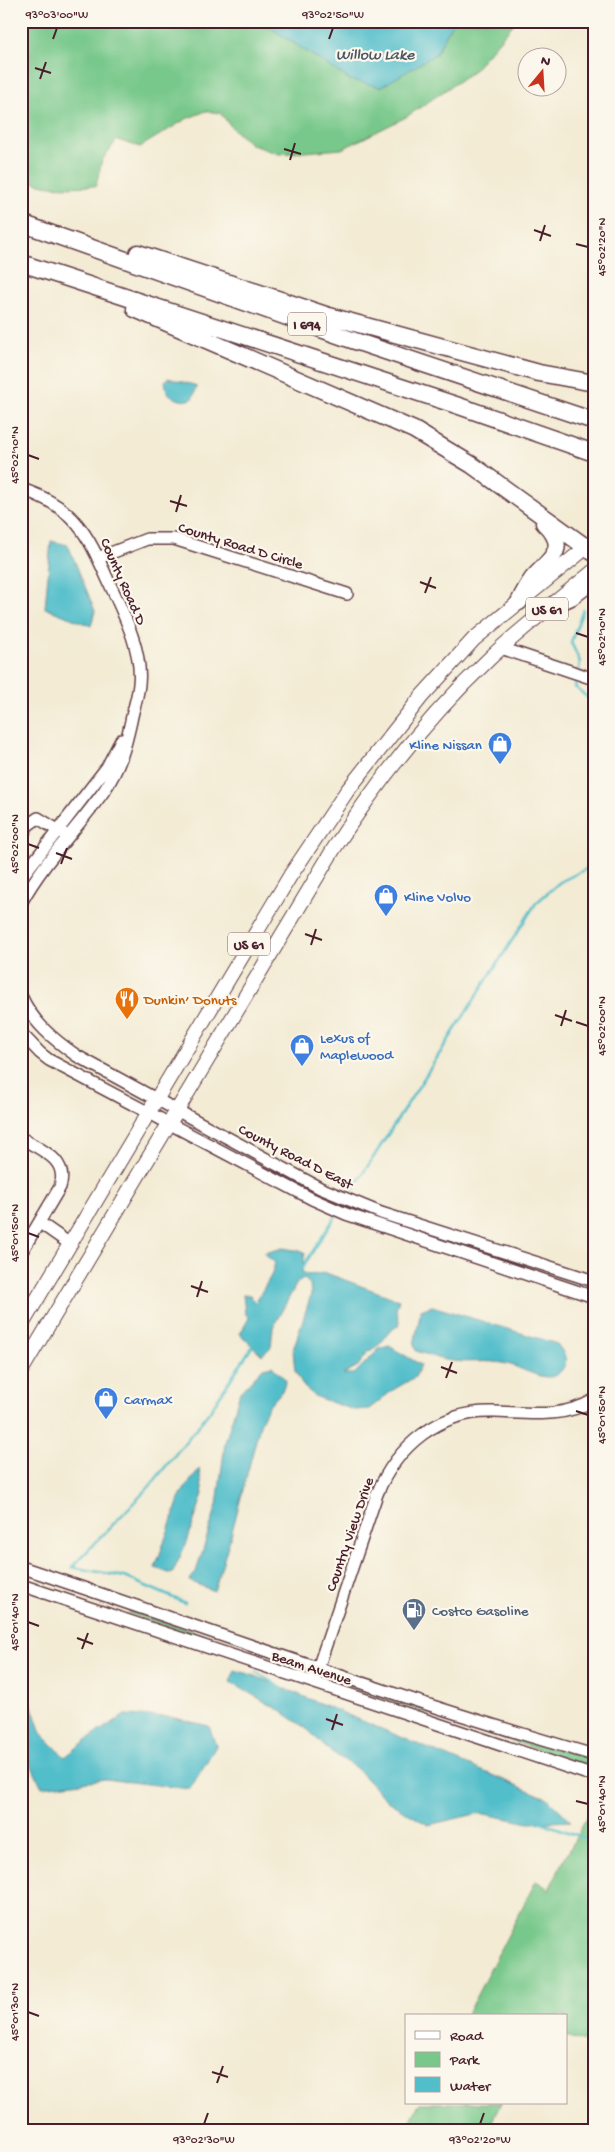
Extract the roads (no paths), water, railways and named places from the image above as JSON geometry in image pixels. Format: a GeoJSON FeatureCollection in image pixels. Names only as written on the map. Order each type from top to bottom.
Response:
{"type":"FeatureCollection","features":[{"type":"Feature","properties":{"kind":"highway"},"geometry":{"type":"LineString","coordinates":[[21,217],[329,316],[539,373],[594,383]]}},
{"type":"Feature","properties":{"kind":"highway","name":"I 694"},"geometry":{"type":"LineString","coordinates":[[21,223],[352,340],[594,421]]}},
{"type":"Feature","properties":{"kind":"highway","name":"I 694"},"geometry":{"type":"LineString","coordinates":[[21,263],[459,406],[594,453]]}},
{"type":"Feature","properties":{"kind":"highway"},"geometry":{"type":"LineString","coordinates":[[91,286],[132,308],[414,430],[472,465],[591,548]]}},
{"type":"Feature","properties":{"kind":"highway"},"geometry":{"type":"LineString","coordinates":[[516,496],[550,529],[556,538],[558,546],[553,558],[532,580],[519,602]]}},
{"type":"Feature","properties":{"kind":"highway"},"geometry":{"type":"LineString","coordinates":[[553,604],[571,597],[587,586],[594,584]]}},
{"type":"Feature","properties":{"kind":"main road","name":"US 61"},"geometry":{"type":"LineString","coordinates":[[21,1326],[290,876],[358,777],[422,696],[474,639],[519,602],[591,548]]}},
{"type":"Feature","properties":{"kind":"main road","name":"US 61"},"geometry":{"type":"LineString","coordinates":[[21,1370],[170,1125],[333,850],[370,795],[420,730],[454,694],[501,648],[594,571]]}},
{"type":"Feature","properties":{"kind":"street","name":"County Road D"},"geometry":{"type":"LineString","coordinates":[[21,488],[58,505],[75,520],[90,540],[126,618],[136,648],[140,683],[126,747],[116,772],[104,791],[63,834]]}},
{"type":"Feature","properties":{"kind":"street","name":"County Road D Circle"},"geometry":{"type":"LineString","coordinates":[[98,558],[147,539],[174,539],[347,594]]}},
{"type":"Feature","properties":{"kind":"street"},"geometry":{"type":"LineString","coordinates":[[501,648],[594,678]]}},
{"type":"Feature","properties":{"kind":"street"},"geometry":{"type":"LineString","coordinates":[[21,838],[28,825],[38,818],[63,834]]}},
{"type":"Feature","properties":{"kind":"street"},"geometry":{"type":"LineString","coordinates":[[21,878],[63,834]]}},
{"type":"Feature","properties":{"kind":"street"},"geometry":{"type":"LineString","coordinates":[[21,903],[63,834]]}},
{"type":"Feature","properties":{"kind":"street","name":"County Road D East"},"geometry":{"type":"LineString","coordinates":[[22,999],[28,1010],[48,1035],[77,1056],[305,1180],[353,1202],[417,1225],[594,1281]]}},
{"type":"Feature","properties":{"kind":"street","name":"County Road D East"},"geometry":{"type":"LineString","coordinates":[[21,1033],[40,1053],[50,1060],[312,1199],[346,1214],[594,1296]]}},
{"type":"Feature","properties":{"kind":"street"},"geometry":{"type":"LineString","coordinates":[[21,1138],[54,1158],[61,1166],[63,1176],[60,1187],[21,1253]]}},
{"type":"Feature","properties":{"kind":"street"},"geometry":{"type":"LineString","coordinates":[[40,1223],[70,1244]]}},
{"type":"Feature","properties":{"kind":"street","name":"Country View Drive"},"geometry":{"type":"LineString","coordinates":[[313,1683],[384,1476],[408,1445],[423,1432],[442,1422],[466,1414],[492,1412],[540,1415],[562,1413],[594,1400]]}},
{"type":"Feature","properties":{"kind":"street","name":"Beam Avenue"},"geometry":{"type":"LineString","coordinates":[[21,1567],[190,1623],[318,1669],[594,1755]]}},
{"type":"Feature","properties":{"kind":"street","name":"Beam Avenue"},"geometry":{"type":"LineString","coordinates":[[21,1585],[594,1776]]}},
{"type":"Feature","properties":{"kind":"water","name":"Willow Lake"},"geometry":{"type":"Polygon","coordinates":[[[260,21],[456,21],[450,27],[436,54],[381,87],[350,80],[260,21]]]}},
{"type":"Feature","properties":{"kind":"water"},"geometry":{"type":"Polygon","coordinates":[[[168,378],[197,387],[192,399],[179,400],[167,392],[165,381],[168,378]]]}},
{"type":"Feature","properties":{"kind":"water"},"geometry":{"type":"Polygon","coordinates":[[[51,541],[68,545],[95,611],[91,626],[45,608],[51,541]]]}},
{"type":"Feature","properties":{"kind":"water"},"geometry":{"type":"Polygon","coordinates":[[[283,1248],[305,1252],[302,1272],[308,1275],[326,1273],[399,1300],[396,1309],[400,1324],[389,1332],[380,1344],[368,1352],[358,1366],[343,1374],[354,1374],[379,1349],[389,1346],[421,1365],[415,1377],[393,1390],[369,1409],[354,1410],[316,1397],[304,1387],[295,1371],[293,1350],[311,1295],[310,1284],[303,1278],[297,1283],[273,1327],[271,1347],[262,1355],[240,1334],[249,1318],[245,1313],[243,1295],[250,1295],[255,1303],[271,1276],[275,1263],[264,1253],[283,1248]]]}},
{"type":"Feature","properties":{"kind":"water"},"geometry":{"type":"Polygon","coordinates":[[[432,1306],[557,1344],[564,1356],[565,1365],[558,1374],[552,1377],[545,1377],[507,1364],[454,1361],[416,1351],[414,1345],[421,1310],[432,1306]]]}},
{"type":"Feature","properties":{"kind":"water"},"geometry":{"type":"Polygon","coordinates":[[[272,1366],[286,1380],[282,1391],[268,1407],[261,1421],[230,1539],[214,1591],[189,1581],[196,1572],[217,1505],[225,1443],[240,1392],[263,1368],[272,1366]]]}},
{"type":"Feature","properties":{"kind":"water"},"geometry":{"type":"Polygon","coordinates":[[[199,1469],[203,1494],[187,1542],[172,1574],[155,1568],[181,1494],[199,1469]]]}},
{"type":"Feature","properties":{"kind":"water"},"geometry":{"type":"Polygon","coordinates":[[[235,1670],[252,1675],[547,1798],[571,1821],[529,1823],[480,1813],[428,1825],[387,1801],[356,1768],[326,1748],[308,1730],[281,1711],[230,1682],[235,1670]]]}},
{"type":"Feature","properties":{"kind":"water"},"geometry":{"type":"Polygon","coordinates":[[[21,1690],[27,1692],[41,1733],[65,1757],[93,1735],[125,1715],[170,1717],[209,1726],[216,1746],[190,1789],[105,1779],[42,1787],[26,1756],[21,1755],[21,1690]]]}},
{"type":"Feature","properties":{"kind":"waterway"},"geometry":{"type":"LineString","coordinates":[[579,669],[580,662],[571,642],[583,610]]}},
{"type":"Feature","properties":{"kind":"waterway"},"geometry":{"type":"LineString","coordinates":[[577,677],[575,687],[594,703]]}},
{"type":"Feature","properties":{"kind":"waterway"},"geometry":{"type":"LineString","coordinates":[[348,1197],[536,903],[560,882],[594,865]]}},
{"type":"Feature","properties":{"kind":"waterway"},"geometry":{"type":"LineString","coordinates":[[302,1268],[337,1214]]}},
{"type":"Feature","properties":{"kind":"waterway"},"geometry":{"type":"LineString","coordinates":[[72,1567],[150,1486],[210,1411],[253,1345]]}},
{"type":"Feature","properties":{"kind":"waterway"},"geometry":{"type":"LineString","coordinates":[[72,1567],[125,1577],[185,1603]]}},
{"type":"Feature","properties":{"kind":"waterway"},"geometry":{"type":"LineString","coordinates":[[256,1672],[281,1688]]}},
{"type":"Feature","properties":{"kind":"waterway"},"geometry":{"type":"LineString","coordinates":[[539,1821],[594,1842]]}},
{"type":"Feature","properties":{"kind":"place","name":"Kline Nissan"},"geometry":{"type":"Point","coordinates":[500,765]}},
{"type":"Feature","properties":{"kind":"place","name":"Kline Volvo"},"geometry":{"type":"Point","coordinates":[386,917]}},
{"type":"Feature","properties":{"kind":"place","name":"Dunkin’ Donuts"},"geometry":{"type":"Point","coordinates":[127,1020]}},
{"type":"Feature","properties":{"kind":"place","name":"Lexus of Maplewood"},"geometry":{"type":"Point","coordinates":[302,1067]}},
{"type":"Feature","properties":{"kind":"place","name":"Carmax"},"geometry":{"type":"Point","coordinates":[106,1420]}},
{"type":"Feature","properties":{"kind":"place","name":"Costco Gasoline"},"geometry":{"type":"Point","coordinates":[414,1631]}}]}
